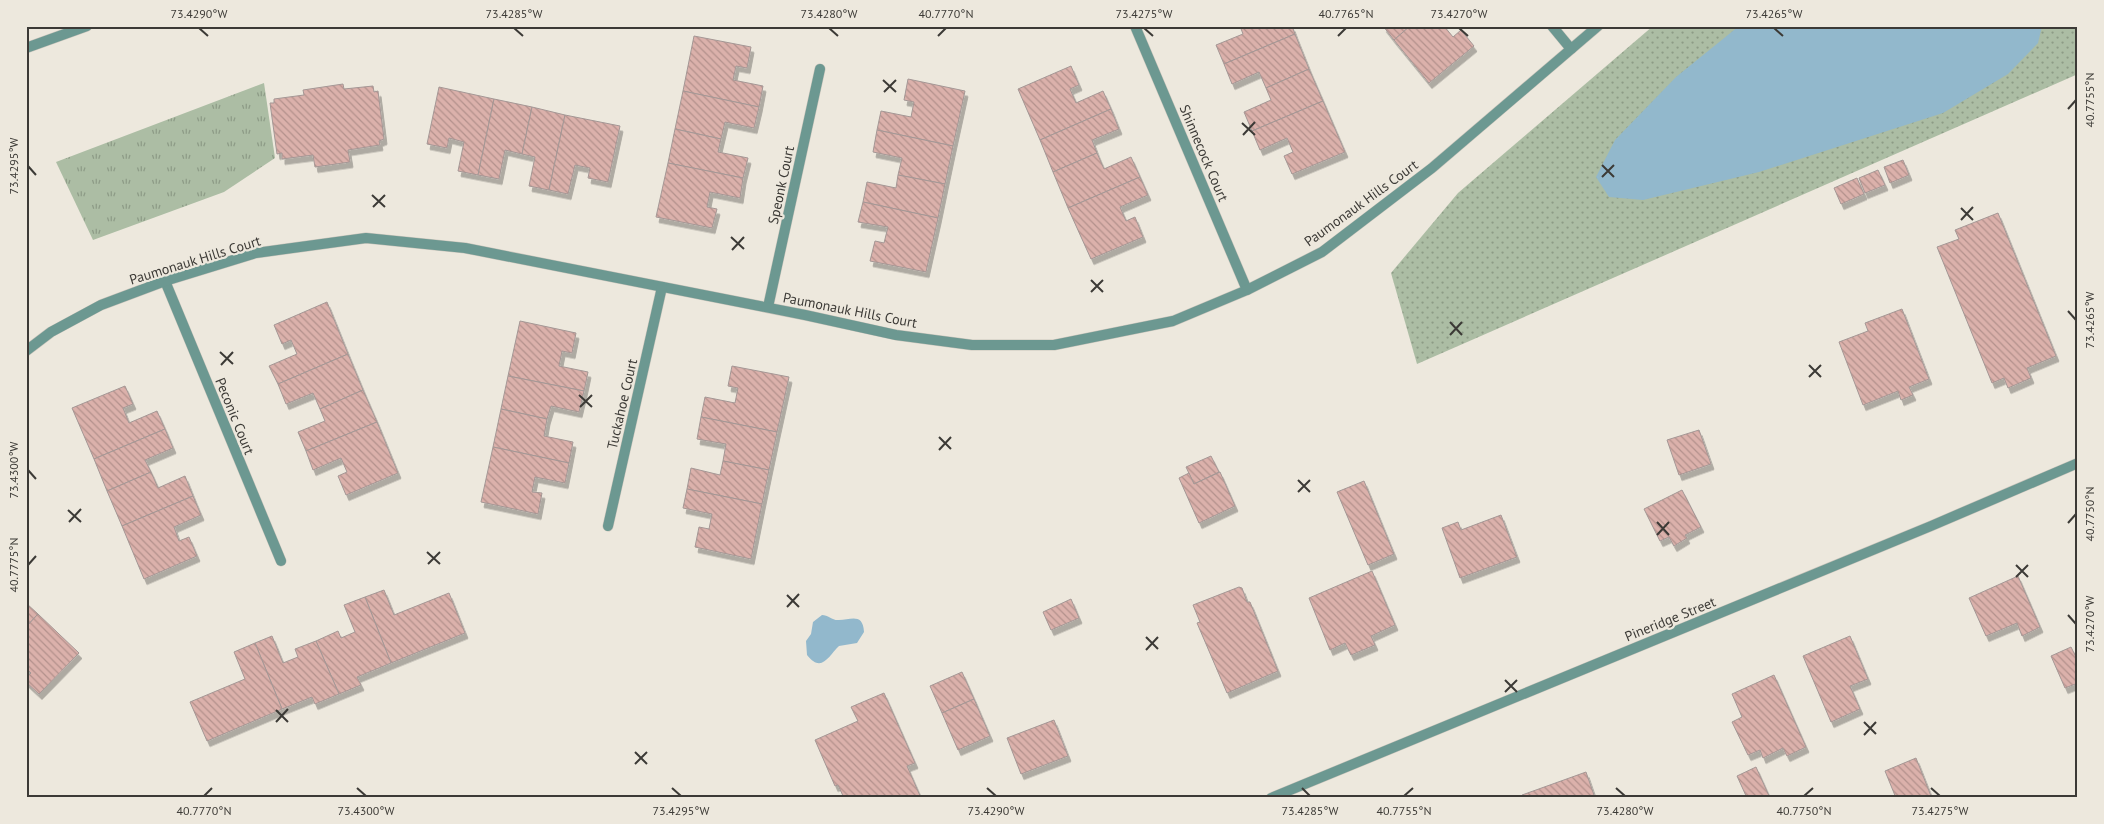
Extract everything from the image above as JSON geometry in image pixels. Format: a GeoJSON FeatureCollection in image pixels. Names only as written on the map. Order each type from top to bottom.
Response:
{"type":"FeatureCollection","features":[{"type":"Feature","properties":{"kind":"street"},"geometry":{"type":"LineString","coordinates":[[26,48],[87,26]]}},
{"type":"Feature","properties":{"kind":"street","name":"Shinnecock Court"},"geometry":{"type":"LineString","coordinates":[[1135,26],[1247,290]]}},
{"type":"Feature","properties":{"kind":"street"},"geometry":{"type":"LineString","coordinates":[[1552,26],[1571,49]]}},
{"type":"Feature","properties":{"kind":"street","name":"Paumonauk Hills Court"},"geometry":{"type":"LineString","coordinates":[[26,351],[51,332],[102,305],[165,281],[256,253],[366,238],[465,248],[768,307],[896,335],[962,344],[1054,345],[1173,321],[1247,290],[1322,252],[1432,168],[1598,26]]}},
{"type":"Feature","properties":{"kind":"street","name":"Speonk Court"},"geometry":{"type":"LineString","coordinates":[[768,307],[820,69]]}},
{"type":"Feature","properties":{"kind":"street","name":"Peconic Court"},"geometry":{"type":"LineString","coordinates":[[165,281],[280,561]]}},
{"type":"Feature","properties":{"kind":"street","name":"Tuckahoe Court"},"geometry":{"type":"LineString","coordinates":[[608,526],[662,287]]}},
{"type":"Feature","properties":{"kind":"street","name":"Pineridge Street"},"geometry":{"type":"LineString","coordinates":[[1271,798],[1932,526],[2078,463]]}},
{"type":"Feature","properties":{"kind":"green space"},"geometry":{"type":"Polygon","coordinates":[[[1653,26],[2078,26],[2078,74],[1417,364],[1391,273],[1458,193],[1653,26]]]}},
{"type":"Feature","properties":{"kind":"green space"},"geometry":{"type":"Polygon","coordinates":[[[264,83],[275,158],[224,192],[93,240],[56,162],[264,83]]]}},
{"type":"Feature","properties":{"kind":"water"},"geometry":{"type":"Polygon","coordinates":[[[1739,26],[2042,26],[2038,43],[2008,74],[1943,113],[1759,172],[1643,200],[1609,197],[1596,177],[1615,140],[1676,77],[1739,26]]]}},
{"type":"Feature","properties":{"kind":"water"},"geometry":{"type":"Polygon","coordinates":[[[822,615],[837,620],[859,619],[864,632],[857,643],[839,646],[825,661],[817,663],[807,655],[806,641],[811,634],[813,622],[822,615]]]}},
{"type":"Feature","properties":{"kind":"building"},"geometry":{"type":"Polygon","coordinates":[[[1240,26],[1292,26],[1295,34],[1224,64],[1216,45],[1243,34],[1240,26]]]}},
{"type":"Feature","properties":{"kind":"building"},"geometry":{"type":"Polygon","coordinates":[[[1383,26],[1410,26],[1394,40],[1383,26]]]}},
{"type":"Feature","properties":{"kind":"building"},"geometry":{"type":"Polygon","coordinates":[[[1410,26],[1444,26],[1453,37],[1461,30],[1474,46],[1429,83],[1394,40],[1410,26]]]}},
{"type":"Feature","properties":{"kind":"building"},"geometry":{"type":"Polygon","coordinates":[[[1295,34],[1309,69],[1266,88],[1259,72],[1232,84],[1224,64],[1295,34]]]}},
{"type":"Feature","properties":{"kind":"building"},"geometry":{"type":"Polygon","coordinates":[[[694,36],[751,47],[747,68],[736,66],[733,80],[763,86],[759,107],[683,91],[694,36]]]}},
{"type":"Feature","properties":{"kind":"building"},"geometry":{"type":"Polygon","coordinates":[[[1071,66],[1079,85],[1070,89],[1076,103],[1103,91],[1111,109],[1040,140],[1018,89],[1071,66]]]}},
{"type":"Feature","properties":{"kind":"building"},"geometry":{"type":"Polygon","coordinates":[[[1309,69],[1323,101],[1252,131],[1244,112],[1271,100],[1266,88],[1309,69]]]}},
{"type":"Feature","properties":{"kind":"building"},"geometry":{"type":"Polygon","coordinates":[[[908,79],[965,91],[953,146],[877,130],[881,111],[911,117],[914,102],[904,100],[908,79]]]}},
{"type":"Feature","properties":{"kind":"building"},"geometry":{"type":"Polygon","coordinates":[[[343,84],[344,89],[373,86],[374,92],[378,91],[384,139],[379,141],[380,145],[348,150],[350,162],[315,167],[313,155],[282,159],[282,153],[277,154],[270,103],[274,103],[274,99],[304,95],[303,90],[343,84]]]}},
{"type":"Feature","properties":{"kind":"building"},"geometry":{"type":"Polygon","coordinates":[[[439,87],[494,99],[478,175],[458,171],[464,142],[449,138],[447,148],[427,144],[439,87]]]}},
{"type":"Feature","properties":{"kind":"building"},"geometry":{"type":"Polygon","coordinates":[[[683,91],[759,107],[754,128],[725,122],[721,139],[675,129],[683,91]]]}},
{"type":"Feature","properties":{"kind":"building"},"geometry":{"type":"Polygon","coordinates":[[[494,99],[532,107],[522,154],[505,150],[499,179],[478,175],[494,99]]]}},
{"type":"Feature","properties":{"kind":"building"},"geometry":{"type":"Polygon","coordinates":[[[1323,101],[1345,152],[1292,174],[1284,156],[1293,152],[1287,138],[1260,150],[1252,131],[1323,101]]]}},
{"type":"Feature","properties":{"kind":"building"},"geometry":{"type":"Polygon","coordinates":[[[532,107],[565,115],[549,190],[529,186],[535,157],[522,154],[532,107]]]}},
{"type":"Feature","properties":{"kind":"building"},"geometry":{"type":"Polygon","coordinates":[[[1111,109],[1119,129],[1092,140],[1097,153],[1053,172],[1040,140],[1111,109]]]}},
{"type":"Feature","properties":{"kind":"building"},"geometry":{"type":"Polygon","coordinates":[[[565,115],[620,126],[608,182],[588,178],[590,168],[575,165],[568,194],[549,190],[565,115]]]}},
{"type":"Feature","properties":{"kind":"building"},"geometry":{"type":"Polygon","coordinates":[[[675,129],[721,139],[718,152],[748,158],[743,178],[668,163],[675,129]]]}},
{"type":"Feature","properties":{"kind":"building"},"geometry":{"type":"Polygon","coordinates":[[[877,130],[953,146],[945,184],[898,175],[902,158],[873,152],[877,130]]]}},
{"type":"Feature","properties":{"kind":"building"},"geometry":{"type":"Polygon","coordinates":[[[1097,153],[1104,169],[1131,157],[1140,177],[1068,208],[1053,172],[1097,153]]]}},
{"type":"Feature","properties":{"kind":"building"},"geometry":{"type":"Polygon","coordinates":[[[1903,160],[1909,175],[1890,183],[1884,167],[1903,160]]]}},
{"type":"Feature","properties":{"kind":"building"},"geometry":{"type":"Polygon","coordinates":[[[668,163],[743,178],[740,198],[710,192],[707,207],[717,209],[712,228],[656,217],[668,163]]]}},
{"type":"Feature","properties":{"kind":"building"},"geometry":{"type":"Polygon","coordinates":[[[1878,170],[1885,185],[1865,193],[1859,178],[1878,170]]]}},
{"type":"Feature","properties":{"kind":"building"},"geometry":{"type":"Polygon","coordinates":[[[898,175],[945,184],[938,218],[863,202],[867,182],[896,188],[898,175]]]}},
{"type":"Feature","properties":{"kind":"building"},"geometry":{"type":"Polygon","coordinates":[[[1140,177],[1148,195],[1120,207],[1126,221],[1135,217],[1143,237],[1091,259],[1068,208],[1140,177]]]}},
{"type":"Feature","properties":{"kind":"building"},"geometry":{"type":"Polygon","coordinates":[[[1857,178],[1864,194],[1841,204],[1834,188],[1857,178]]]}},
{"type":"Feature","properties":{"kind":"building"},"geometry":{"type":"Polygon","coordinates":[[[863,202],[938,218],[926,272],[870,261],[875,241],[884,243],[888,227],[858,222],[863,202]]]}},
{"type":"Feature","properties":{"kind":"building"},"geometry":{"type":"Polygon","coordinates":[[[1998,213],[2056,356],[2027,368],[2031,378],[2008,388],[2004,378],[1992,383],[1937,247],[1959,239],[1955,230],[1998,213]]]}},
{"type":"Feature","properties":{"kind":"building"},"geometry":{"type":"Polygon","coordinates":[[[327,302],[348,354],[278,384],[269,366],[297,354],[291,340],[282,344],[274,325],[327,302]]]}},
{"type":"Feature","properties":{"kind":"building"},"geometry":{"type":"Polygon","coordinates":[[[1902,309],[1929,379],[1909,387],[1913,395],[1901,400],[1898,391],[1863,405],[1839,342],[1868,331],[1865,323],[1902,309]]]}},
{"type":"Feature","properties":{"kind":"building"},"geometry":{"type":"Polygon","coordinates":[[[520,321],[576,333],[572,353],[562,351],[559,366],[588,372],[584,391],[508,376],[520,321]]]}},
{"type":"Feature","properties":{"kind":"building"},"geometry":{"type":"Polygon","coordinates":[[[348,354],[363,390],[320,409],[313,393],[286,404],[278,384],[348,354]]]}},
{"type":"Feature","properties":{"kind":"building"},"geometry":{"type":"Polygon","coordinates":[[[732,366],[789,377],[777,432],[701,417],[705,397],[735,403],[738,388],[728,386],[732,366]]]}},
{"type":"Feature","properties":{"kind":"building"},"geometry":{"type":"Polygon","coordinates":[[[508,376],[584,391],[579,412],[551,406],[547,419],[501,409],[508,376]]]}},
{"type":"Feature","properties":{"kind":"building"},"geometry":{"type":"Polygon","coordinates":[[[125,386],[133,404],[123,408],[129,423],[157,411],[165,429],[94,459],[72,408],[125,386]]]}},
{"type":"Feature","properties":{"kind":"building"},"geometry":{"type":"Polygon","coordinates":[[[363,390],[377,422],[306,451],[298,432],[325,421],[320,409],[363,390]]]}},
{"type":"Feature","properties":{"kind":"building"},"geometry":{"type":"Polygon","coordinates":[[[501,409],[547,419],[544,436],[573,442],[569,463],[493,447],[501,409]]]}},
{"type":"Feature","properties":{"kind":"building"},"geometry":{"type":"Polygon","coordinates":[[[701,417],[777,432],[769,470],[723,461],[726,444],[697,439],[701,417]]]}},
{"type":"Feature","properties":{"kind":"building"},"geometry":{"type":"Polygon","coordinates":[[[377,422],[398,473],[346,495],[338,476],[347,472],[341,458],[313,470],[306,451],[377,422]]]}},
{"type":"Feature","properties":{"kind":"building"},"geometry":{"type":"Polygon","coordinates":[[[165,429],[173,448],[145,460],[151,472],[107,491],[94,459],[165,429]]]}},
{"type":"Feature","properties":{"kind":"building"},"geometry":{"type":"Polygon","coordinates":[[[1699,430],[1711,464],[1679,475],[1667,440],[1699,430]]]}},
{"type":"Feature","properties":{"kind":"building"},"geometry":{"type":"Polygon","coordinates":[[[493,447],[569,463],[565,483],[535,477],[532,492],[542,493],[538,514],[481,502],[493,447]]]}},
{"type":"Feature","properties":{"kind":"building"},"geometry":{"type":"Polygon","coordinates":[[[1211,456],[1219,472],[1194,484],[1186,467],[1211,456]]]}},
{"type":"Feature","properties":{"kind":"building"},"geometry":{"type":"Polygon","coordinates":[[[723,461],[769,470],[762,504],[687,489],[691,468],[720,475],[723,461]]]}},
{"type":"Feature","properties":{"kind":"building"},"geometry":{"type":"Polygon","coordinates":[[[151,472],[158,488],[185,476],[193,496],[122,526],[107,491],[151,472]]]}},
{"type":"Feature","properties":{"kind":"building"},"geometry":{"type":"Polygon","coordinates":[[[1220,472],[1235,506],[1199,523],[1179,478],[1189,473],[1194,484],[1220,472]]]}},
{"type":"Feature","properties":{"kind":"building"},"geometry":{"type":"Polygon","coordinates":[[[1364,481],[1394,554],[1368,565],[1337,492],[1364,481]]]}},
{"type":"Feature","properties":{"kind":"building"},"geometry":{"type":"Polygon","coordinates":[[[687,489],[762,504],[751,559],[695,547],[699,527],[709,529],[712,514],[683,508],[687,489]]]}},
{"type":"Feature","properties":{"kind":"building"},"geometry":{"type":"Polygon","coordinates":[[[1682,490],[1701,527],[1685,535],[1687,538],[1674,546],[1669,537],[1660,541],[1644,509],[1682,490]]]}},
{"type":"Feature","properties":{"kind":"building"},"geometry":{"type":"Polygon","coordinates":[[[193,496],[201,515],[174,527],[179,541],[189,537],[197,556],[144,579],[122,526],[193,496]]]}},
{"type":"Feature","properties":{"kind":"building"},"geometry":{"type":"Polygon","coordinates":[[[1501,515],[1517,557],[1460,578],[1442,528],[1458,522],[1461,530],[1501,515]]]}},
{"type":"Feature","properties":{"kind":"building"},"geometry":{"type":"Polygon","coordinates":[[[1372,571],[1395,625],[1371,636],[1375,645],[1351,655],[1345,643],[1330,650],[1309,598],[1372,571]]]}},
{"type":"Feature","properties":{"kind":"building"},"geometry":{"type":"Polygon","coordinates":[[[2018,576],[2040,627],[2022,636],[2017,623],[1986,636],[1969,598],[2018,576]]]}},
{"type":"Feature","properties":{"kind":"building"},"geometry":{"type":"Polygon","coordinates":[[[1239,587],[1242,588],[1247,602],[1250,602],[1278,671],[1227,693],[1197,623],[1200,622],[1193,605],[1239,587]]]}},
{"type":"Feature","properties":{"kind":"building"},"geometry":{"type":"Polygon","coordinates":[[[384,590],[394,615],[449,593],[465,633],[391,663],[365,597],[384,590]]]}},
{"type":"Feature","properties":{"kind":"building"},"geometry":{"type":"Polygon","coordinates":[[[365,597],[391,663],[357,677],[361,685],[339,694],[316,641],[338,631],[341,638],[355,632],[344,605],[365,597]]]}},
{"type":"Feature","properties":{"kind":"building"},"geometry":{"type":"Polygon","coordinates":[[[1071,599],[1079,618],[1051,630],[1043,612],[1071,599]]]}},
{"type":"Feature","properties":{"kind":"building"},"geometry":{"type":"Polygon","coordinates":[[[26,603],[38,614],[26,627],[26,603]]]}},
{"type":"Feature","properties":{"kind":"building"},"geometry":{"type":"Polygon","coordinates":[[[38,614],[79,653],[39,694],[26,682],[26,678],[31,673],[26,668],[26,627],[38,614]]]}},
{"type":"Feature","properties":{"kind":"building"},"geometry":{"type":"Polygon","coordinates":[[[272,636],[283,663],[298,657],[295,649],[316,641],[339,694],[315,704],[312,697],[282,709],[255,643],[272,636]]]}},
{"type":"Feature","properties":{"kind":"building"},"geometry":{"type":"Polygon","coordinates":[[[1850,636],[1868,679],[1850,686],[1860,709],[1831,722],[1803,656],[1850,636]]]}},
{"type":"Feature","properties":{"kind":"building"},"geometry":{"type":"Polygon","coordinates":[[[255,643],[282,709],[207,741],[190,702],[245,679],[234,652],[255,643]]]}},
{"type":"Feature","properties":{"kind":"building"},"geometry":{"type":"Polygon","coordinates":[[[2071,647],[2078,661],[2078,683],[2065,688],[2051,656],[2071,647]]]}},
{"type":"Feature","properties":{"kind":"building"},"geometry":{"type":"Polygon","coordinates":[[[962,672],[974,699],[942,713],[930,686],[962,672]]]}},
{"type":"Feature","properties":{"kind":"building"},"geometry":{"type":"Polygon","coordinates":[[[1774,675],[1806,747],[1787,756],[1783,748],[1763,758],[1760,750],[1748,755],[1732,722],[1742,717],[1732,694],[1774,675]]]}},
{"type":"Feature","properties":{"kind":"building"},"geometry":{"type":"Polygon","coordinates":[[[884,693],[915,763],[907,766],[921,798],[844,798],[838,785],[835,786],[815,740],[858,721],[851,707],[884,693]]]}},
{"type":"Feature","properties":{"kind":"building"},"geometry":{"type":"Polygon","coordinates":[[[974,699],[990,736],[958,750],[942,713],[974,699]]]}},
{"type":"Feature","properties":{"kind":"building"},"geometry":{"type":"Polygon","coordinates":[[[1054,720],[1068,756],[1021,774],[1007,738],[1054,720]]]}},
{"type":"Feature","properties":{"kind":"building"},"geometry":{"type":"Polygon","coordinates":[[[1916,758],[1931,796],[1896,798],[1885,771],[1916,758]]]}},
{"type":"Feature","properties":{"kind":"building"},"geometry":{"type":"Polygon","coordinates":[[[1756,767],[1770,798],[1747,798],[1737,776],[1756,767]]]}},
{"type":"Feature","properties":{"kind":"building"},"geometry":{"type":"Polygon","coordinates":[[[1586,772],[1595,798],[1523,798],[1522,795],[1586,772]]]}}]}
